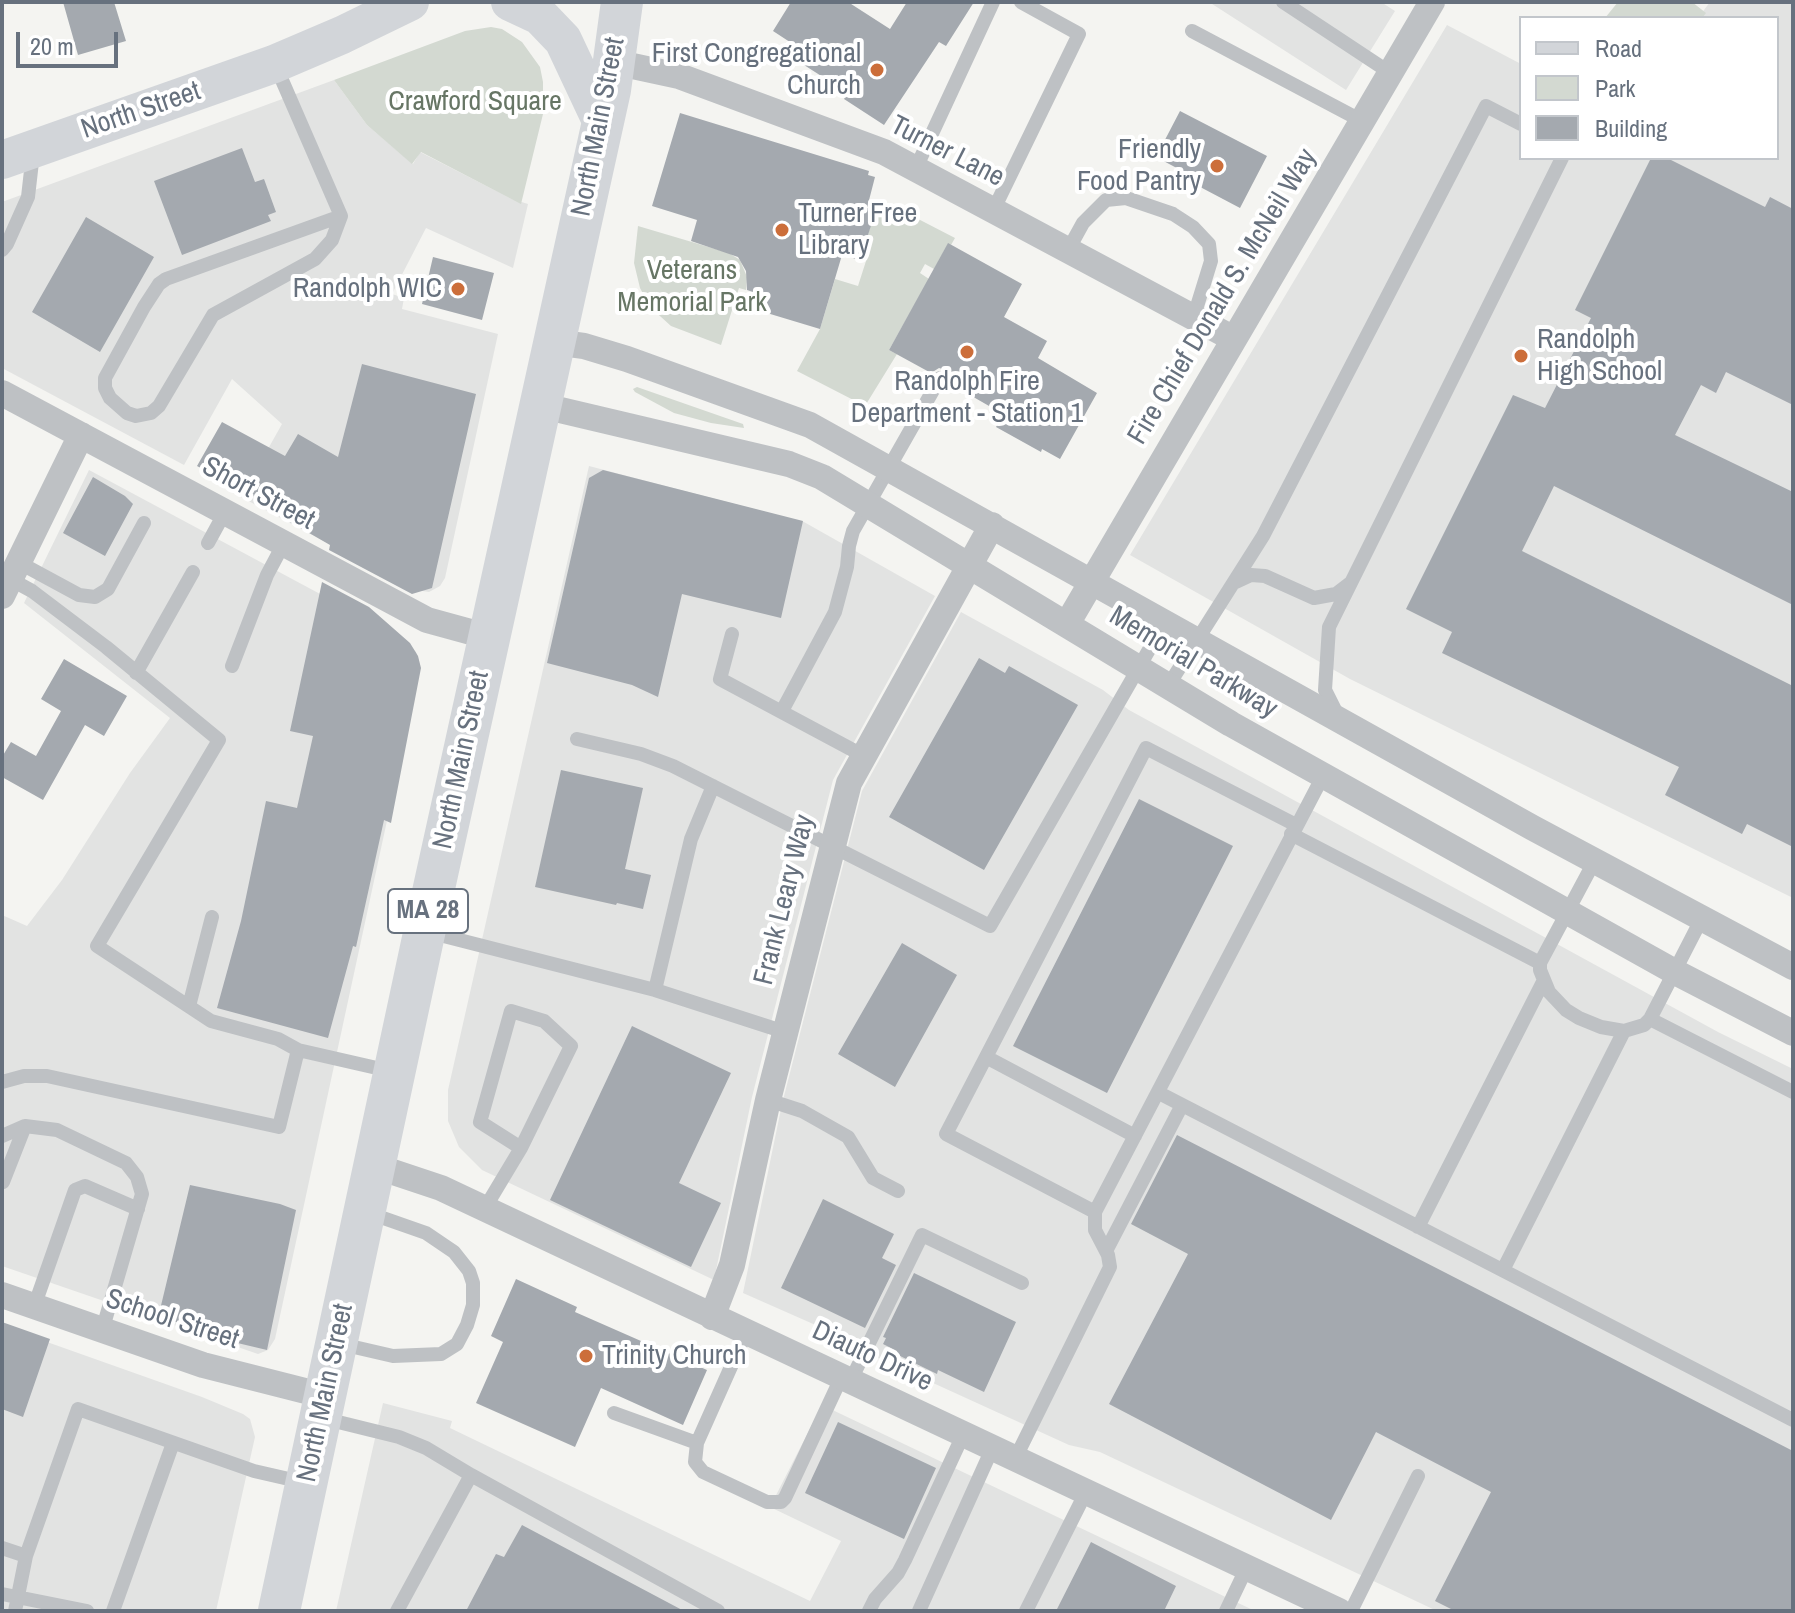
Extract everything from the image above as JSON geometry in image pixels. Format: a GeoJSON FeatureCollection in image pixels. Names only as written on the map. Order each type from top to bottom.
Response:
{"type":"FeatureCollection","features":[{"type":"Feature","properties":{"kind":"main road"},"geometry":{"type":"LineString","coordinates":[[510,2],[540,16],[563,40],[602,123]]}},
{"type":"Feature","properties":{"kind":"main road","name":"North Main Street"},"geometry":{"type":"LineString","coordinates":[[279,1611],[424,931],[602,123],[622,2]]}},
{"type":"Feature","properties":{"kind":"main road","name":"North Street"},"geometry":{"type":"LineString","coordinates":[[18,154],[274,64],[399,4]]}},
{"type":"Feature","properties":{"kind":"street","name":"Fire Chief Donald S. McNeil Way"},"geometry":{"type":"LineString","coordinates":[[1067,624],[1432,2]]}},
{"type":"Feature","properties":{"kind":"street","name":"Turner Lane"},"geometry":{"type":"LineString","coordinates":[[614,62],[679,76],[884,152],[1234,339]]}},
{"type":"Feature","properties":{"kind":"street","name":"Memorial Parkway"},"geometry":{"type":"LineString","coordinates":[[554,342],[584,346],[627,359],[788,415],[992,525],[1594,862],[1793,967]]}},
{"type":"Feature","properties":{"kind":"street","name":"Short Street"},"geometry":{"type":"LineString","coordinates":[[2,393],[427,620],[489,637]]}},
{"type":"Feature","properties":{"kind":"street","name":"Memorial Parkway"},"geometry":{"type":"LineString","coordinates":[[539,405],[801,468],[822,477],[1323,776],[1675,972],[1793,1033]]}},
{"type":"Feature","properties":{"kind":"street"},"geometry":{"type":"LineString","coordinates":[[10,579],[81,435]]}},
{"type":"Feature","properties":{"kind":"street","name":"Frank Leary Way"},"geometry":{"type":"LineString","coordinates":[[712,1317],[734,1257],[768,1100],[849,783],[992,525]]}},
{"type":"Feature","properties":{"kind":"street","name":"Diauto Drive"},"geometry":{"type":"LineString","coordinates":[[375,1166],[424,1180],[485,1208],[1339,1611]]}},
{"type":"Feature","properties":{"kind":"street","name":"School Street"},"geometry":{"type":"LineString","coordinates":[[2,1295],[323,1407]]}},
{"type":"Feature","properties":{"kind":"lane"},"geometry":{"type":"LineString","coordinates":[[916,168],[993,2]]}},
{"type":"Feature","properties":{"kind":"lane"},"geometry":{"type":"LineString","coordinates":[[993,211],[1079,34],[1021,2]]}},
{"type":"Feature","properties":{"kind":"lane"},"geometry":{"type":"LineString","coordinates":[[1283,2],[1392,74]]}},
{"type":"Feature","properties":{"kind":"lane"},"geometry":{"type":"LineString","coordinates":[[1192,31],[1364,122]]}},
{"type":"Feature","properties":{"kind":"lane"},"geometry":{"type":"LineString","coordinates":[[274,64],[341,216],[332,240],[315,259],[213,315],[159,406],[151,413],[136,416],[118,406],[105,388],[105,378],[159,284],[341,216]]}},
{"type":"Feature","properties":{"kind":"lane"},"geometry":{"type":"LineString","coordinates":[[1168,686],[1263,536],[1486,106],[1519,123]]}},
{"type":"Feature","properties":{"kind":"lane"},"geometry":{"type":"LineString","coordinates":[[2,250],[28,197],[18,154]]}},
{"type":"Feature","properties":{"kind":"lane"},"geometry":{"type":"LineString","coordinates":[[1341,721],[1325,690],[1328,631],[1561,160]]}},
{"type":"Feature","properties":{"kind":"lane"},"geometry":{"type":"LineString","coordinates":[[1067,252],[1083,223],[1106,200],[1126,198],[1173,214],[1193,227],[1209,244],[1211,261],[1194,316]]}},
{"type":"Feature","properties":{"kind":"lane"},"geometry":{"type":"LineString","coordinates":[[782,711],[831,622],[847,567],[850,539],[940,378]]}},
{"type":"Feature","properties":{"kind":"lane"},"geometry":{"type":"LineString","coordinates":[[208,543],[225,512]]}},
{"type":"Feature","properties":{"kind":"lane"},"geometry":{"type":"LineString","coordinates":[[10,579],[95,597],[108,589],[144,523]]}},
{"type":"Feature","properties":{"kind":"lane"},"geometry":{"type":"LineString","coordinates":[[232,666],[267,575],[284,543]]}},
{"type":"Feature","properties":{"kind":"lane"},"geometry":{"type":"LineString","coordinates":[[136,673],[193,572]]}},
{"type":"Feature","properties":{"kind":"lane"},"geometry":{"type":"LineString","coordinates":[[1233,585],[1244,577],[1257,574],[1306,595],[1321,598],[1336,594],[1349,584]]}},
{"type":"Feature","properties":{"kind":"lane"},"geometry":{"type":"LineString","coordinates":[[10,579],[32,591],[106,647],[219,740],[97,946],[211,1021],[278,1039],[298,1050],[394,1072]]}},
{"type":"Feature","properties":{"kind":"lane"},"geometry":{"type":"LineString","coordinates":[[577,739],[658,760],[990,926],[1165,622]]}},
{"type":"Feature","properties":{"kind":"lane"},"geometry":{"type":"LineString","coordinates":[[732,634],[720,679],[864,756]]}},
{"type":"Feature","properties":{"kind":"lane"},"geometry":{"type":"LineString","coordinates":[[1095,1212],[946,1134],[1146,748],[1540,963]]}},
{"type":"Feature","properties":{"kind":"lane"},"geometry":{"type":"LineString","coordinates":[[919,1611],[1107,1273],[1110,1262],[1095,1230],[1095,1212],[1323,776]]}},
{"type":"Feature","properties":{"kind":"lane"},"geometry":{"type":"LineString","coordinates":[[655,990],[691,839],[713,786]]}},
{"type":"Feature","properties":{"kind":"lane"},"geometry":{"type":"LineString","coordinates":[[1594,862],[1540,963],[1543,982],[1557,1001],[1579,1018],[1601,1027],[1624,1031],[1637,1029],[1650,1019],[1702,918]]}},
{"type":"Feature","properties":{"kind":"lane"},"geometry":{"type":"LineString","coordinates":[[189,1006],[212,917]]}},
{"type":"Feature","properties":{"kind":"lane"},"geometry":{"type":"LineString","coordinates":[[424,931],[655,990],[785,1032]]}},
{"type":"Feature","properties":{"kind":"lane"},"geometry":{"type":"LineString","coordinates":[[1418,1227],[1543,982]]}},
{"type":"Feature","properties":{"kind":"lane"},"geometry":{"type":"LineString","coordinates":[[485,1208],[521,1148],[571,1046],[544,1021],[511,1011],[480,1122],[521,1148]]}},
{"type":"Feature","properties":{"kind":"lane"},"geometry":{"type":"LineString","coordinates":[[1650,1019],[1793,1092]]}},
{"type":"Feature","properties":{"kind":"lane"},"geometry":{"type":"LineString","coordinates":[[1503,1270],[1624,1031]]}},
{"type":"Feature","properties":{"kind":"lane"},"geometry":{"type":"LineString","coordinates":[[2,1082],[24,1076],[47,1076],[279,1127],[298,1050]]}},
{"type":"Feature","properties":{"kind":"lane"},"geometry":{"type":"LineString","coordinates":[[986,1057],[1135,1136]]}},
{"type":"Feature","properties":{"kind":"lane"},"geometry":{"type":"LineString","coordinates":[[1159,1093],[1793,1420]]}},
{"type":"Feature","properties":{"kind":"lane"},"geometry":{"type":"LineString","coordinates":[[768,1100],[802,1111],[848,1137],[873,1178],[898,1191]]}},
{"type":"Feature","properties":{"kind":"lane"},"geometry":{"type":"LineString","coordinates":[[1106,1251],[1182,1105]]}},
{"type":"Feature","properties":{"kind":"lane"},"geometry":{"type":"LineString","coordinates":[[3,1182],[25,1126]]}},
{"type":"Feature","properties":{"kind":"lane"},"geometry":{"type":"LineString","coordinates":[[2,1136],[25,1126],[57,1130],[126,1163],[141,1185],[138,1209],[102,1331]]}},
{"type":"Feature","properties":{"kind":"lane"},"geometry":{"type":"LineString","coordinates":[[34,1307],[75,1190],[85,1186],[138,1209]]}},
{"type":"Feature","properties":{"kind":"lane"},"geometry":{"type":"LineString","coordinates":[[336,1343],[393,1356],[441,1354],[457,1344],[473,1305],[473,1283],[469,1271],[454,1252],[426,1233],[366,1212]]}},
{"type":"Feature","properties":{"kind":"lane"},"geometry":{"type":"LineString","coordinates":[[746,1333],[697,1443],[695,1462],[703,1472],[767,1502],[781,1502],[922,1235],[1022,1283]]}},
{"type":"Feature","properties":{"kind":"lane"},"geometry":{"type":"LineString","coordinates":[[323,1407],[426,1448],[718,1611]]}},
{"type":"Feature","properties":{"kind":"lane"},"geometry":{"type":"LineString","coordinates":[[17,1603],[26,1556],[78,1409],[254,1471],[306,1482]]}},
{"type":"Feature","properties":{"kind":"lane"},"geometry":{"type":"LineString","coordinates":[[614,1413],[697,1443]]}},
{"type":"Feature","properties":{"kind":"lane"},"geometry":{"type":"LineString","coordinates":[[869,1611],[905,1560],[963,1435]]}},
{"type":"Feature","properties":{"kind":"lane"},"geometry":{"type":"LineString","coordinates":[[113,1611],[173,1443]]}},
{"type":"Feature","properties":{"kind":"lane"},"geometry":{"type":"LineString","coordinates":[[397,1611],[471,1475]]}},
{"type":"Feature","properties":{"kind":"lane"},"geometry":{"type":"LineString","coordinates":[[1351,1611],[1418,1476]]}},
{"type":"Feature","properties":{"kind":"lane"},"geometry":{"type":"LineString","coordinates":[[1026,1611],[1086,1492]]}},
{"type":"Feature","properties":{"kind":"lane"},"geometry":{"type":"LineString","coordinates":[[2,1548],[26,1556]]}},
{"type":"Feature","properties":{"kind":"lane"},"geometry":{"type":"LineString","coordinates":[[1226,1611],[1247,1567]]}},
{"type":"Feature","properties":{"kind":"lane"},"geometry":{"type":"LineString","coordinates":[[2,1594],[17,1603],[87,1611]]}},
{"type":"Feature","properties":{"kind":"shaded area"},"geometry":{"type":"Polygon","coordinates":[[[1209,2],[1381,2],[1395,11],[1346,90],[1209,2]]]}},
{"type":"Feature","properties":{"kind":"shaded area","name":"Randolph High School"},"geometry":{"type":"Polygon","coordinates":[[[1710,2],[1793,2],[1793,898],[1350,679],[1130,555],[1447,25],[1519,63],[1519,160],[1779,160],[1779,16],[1700,16],[1710,2]]]}},
{"type":"Feature","properties":{"kind":"shaded area"},"geometry":{"type":"Polygon","coordinates":[[[334,80],[367,125],[413,164],[420,152],[512,199],[528,204],[513,268],[426,228],[392,294],[404,298],[402,309],[498,334],[445,578],[440,586],[429,592],[416,590],[241,497],[282,424],[232,379],[184,465],[2,368],[2,202],[334,80]]]}},
{"type":"Feature","properties":{"kind":"shaded area"},"geometry":{"type":"Polygon","coordinates":[[[589,466],[804,522],[935,596],[833,780],[752,1097],[714,1280],[482,1170],[459,1147],[448,1121],[448,1090],[589,466]]]}},
{"type":"Feature","properties":{"kind":"shaded area"},"geometry":{"type":"Polygon","coordinates":[[[89,470],[404,639],[416,652],[420,668],[275,1339],[268,1350],[258,1354],[2,1266],[2,915],[27,926],[62,880],[130,773],[170,718],[24,603],[89,470]]]}},
{"type":"Feature","properties":{"kind":"shaded area"},"geometry":{"type":"Polygon","coordinates":[[[961,612],[1103,690],[1129,710],[1718,1032],[1793,1069],[1793,1611],[1437,1611],[1100,1452],[1069,1445],[852,1346],[854,1342],[743,1293],[782,1104],[862,791],[961,612]]]}},
{"type":"Feature","properties":{"kind":"shaded area"},"geometry":{"type":"Polygon","coordinates":[[[2,1326],[202,1397],[250,1419],[255,1437],[216,1611],[2,1611],[2,1326]]]}},
{"type":"Feature","properties":{"kind":"shaded area"},"geometry":{"type":"Polygon","coordinates":[[[383,1403],[452,1421],[450,1428],[810,1601],[841,1541],[770,1507],[822,1405],[1255,1611],[336,1611],[383,1403]]]}},
{"type":"Feature","properties":{"kind":"green space"},"geometry":{"type":"Polygon","coordinates":[[[1618,2],[1692,2],[1706,13],[1704,16],[1607,16],[1618,2]]]}},
{"type":"Feature","properties":{"kind":"green space","name":"Crawford Square"},"geometry":{"type":"Polygon","coordinates":[[[491,27],[502,29],[522,42],[540,67],[543,82],[543,114],[521,204],[421,152],[412,164],[367,125],[334,80],[465,31],[491,27]]]}},
{"type":"Feature","properties":{"kind":"green space"},"geometry":{"type":"Polygon","coordinates":[[[883,204],[895,207],[955,238],[951,245],[948,244],[934,269],[925,264],[920,273],[929,279],[889,350],[897,354],[865,406],[797,371],[820,329],[835,279],[858,286],[866,261],[861,258],[874,214],[879,215],[883,204]]]}},
{"type":"Feature","properties":{"kind":"green space","name":"Veterans Memorial Park"},"geometry":{"type":"Polygon","coordinates":[[[638,226],[729,253],[740,260],[747,277],[746,290],[739,288],[721,345],[671,326],[650,307],[640,288],[634,263],[638,226]]]}},
{"type":"Feature","properties":{"kind":"green space"},"geometry":{"type":"Polygon","coordinates":[[[637,387],[743,424],[744,428],[674,413],[635,392],[633,389],[637,387]]]}},
{"type":"Feature","properties":{"kind":"building"},"geometry":{"type":"Polygon","coordinates":[[[63,2],[114,2],[126,41],[78,55],[63,2]]]}},
{"type":"Feature","properties":{"kind":"building","name":"First Congregational Church"},"geometry":{"type":"Polygon","coordinates":[[[791,2],[848,2],[890,29],[907,2],[974,2],[946,46],[939,42],[884,125],[844,99],[848,93],[793,58],[799,48],[773,31],[791,2]]]}},
{"type":"Feature","properties":{"kind":"building","name":"Friendly Food Pantry"},"geometry":{"type":"Polygon","coordinates":[[[1180,111],[1267,156],[1240,208],[1185,179],[1188,174],[1156,157],[1180,111]]]}},
{"type":"Feature","properties":{"kind":"building","name":"Turner Free Library"},"geometry":{"type":"Polygon","coordinates":[[[680,113],[869,171],[868,175],[875,177],[867,208],[876,210],[860,260],[842,255],[820,329],[757,310],[762,295],[747,290],[746,271],[738,257],[691,241],[697,220],[652,206],[680,113]]]}},
{"type":"Feature","properties":{"kind":"building"},"geometry":{"type":"Polygon","coordinates":[[[242,148],[255,182],[264,179],[276,212],[268,215],[271,221],[182,255],[154,181],[242,148]]]}},
{"type":"Feature","properties":{"kind":"building","name":"Randolph High School"},"geometry":{"type":"Polygon","coordinates":[[[1650,160],[1671,160],[1765,207],[1770,197],[1793,209],[1793,405],[1726,372],[1716,393],[1701,385],[1675,435],[1793,492],[1793,605],[1554,486],[1522,551],[1793,686],[1793,847],[1747,824],[1742,834],[1665,795],[1679,767],[1442,653],[1452,632],[1406,609],[1513,395],[1545,408],[1591,318],[1575,310],[1650,160]]]}},
{"type":"Feature","properties":{"kind":"building"},"geometry":{"type":"Polygon","coordinates":[[[86,217],[154,257],[100,352],[32,312],[86,217]]]}},
{"type":"Feature","properties":{"kind":"building","name":"Randolph Fire Department - Station 1"},"geometry":{"type":"Polygon","coordinates":[[[948,243],[1022,284],[1004,317],[1047,341],[1038,358],[1097,393],[1060,459],[996,427],[1003,414],[949,383],[946,370],[939,368],[931,373],[889,350],[948,243]]]}},
{"type":"Feature","properties":{"kind":"building","name":"Randolph WIC"},"geometry":{"type":"Polygon","coordinates":[[[433,257],[494,273],[482,320],[422,304],[433,257]]]}},
{"type":"Feature","properties":{"kind":"building"},"geometry":{"type":"Polygon","coordinates":[[[362,364],[476,394],[432,588],[412,594],[329,550],[330,545],[264,507],[266,503],[197,466],[222,422],[285,456],[298,434],[338,457],[362,364]]]}},
{"type":"Feature","properties":{"kind":"building"},"geometry":{"type":"Polygon","coordinates":[[[603,470],[803,521],[781,618],[682,594],[658,697],[632,685],[547,663],[589,478],[603,470]]]}},
{"type":"Feature","properties":{"kind":"building"},"geometry":{"type":"Polygon","coordinates":[[[93,477],[133,504],[105,556],[63,533],[93,477]]]}},
{"type":"Feature","properties":{"kind":"building"},"geometry":{"type":"Polygon","coordinates":[[[322,582],[369,607],[410,643],[421,668],[391,823],[384,820],[356,947],[353,946],[328,1038],[217,1008],[241,921],[266,801],[297,808],[313,736],[290,731],[322,582]]]}},
{"type":"Feature","properties":{"kind":"building"},"geometry":{"type":"Polygon","coordinates":[[[979,658],[1005,673],[1009,666],[1078,705],[984,870],[889,817],[979,658]]]}},
{"type":"Feature","properties":{"kind":"building"},"geometry":{"type":"Polygon","coordinates":[[[64,659],[127,696],[104,736],[85,725],[43,800],[2,777],[2,757],[11,742],[36,756],[61,711],[41,699],[64,659]]]}},
{"type":"Feature","properties":{"kind":"building"},"geometry":{"type":"Polygon","coordinates":[[[561,770],[643,788],[625,869],[651,875],[643,909],[535,887],[561,770]]]}},
{"type":"Feature","properties":{"kind":"building"},"geometry":{"type":"Polygon","coordinates":[[[1139,799],[1233,846],[1107,1093],[1013,1046],[1139,799]]]}},
{"type":"Feature","properties":{"kind":"building"},"geometry":{"type":"Polygon","coordinates":[[[902,943],[957,975],[895,1087],[838,1054],[902,943]]]}},
{"type":"Feature","properties":{"kind":"building"},"geometry":{"type":"Polygon","coordinates":[[[632,1026],[731,1073],[679,1183],[721,1203],[691,1267],[550,1200],[632,1026]]]}},
{"type":"Feature","properties":{"kind":"building"},"geometry":{"type":"Polygon","coordinates":[[[1177,1135],[1793,1451],[1793,1611],[1455,1611],[1435,1601],[1491,1492],[1376,1432],[1331,1520],[1109,1404],[1188,1254],[1131,1224],[1177,1135]]]}},
{"type":"Feature","properties":{"kind":"building"},"geometry":{"type":"Polygon","coordinates":[[[190,1185],[296,1210],[267,1350],[212,1337],[212,1334],[184,1328],[185,1324],[158,1318],[190,1185]]]}},
{"type":"Feature","properties":{"kind":"building"},"geometry":{"type":"Polygon","coordinates":[[[823,1199],[894,1234],[882,1258],[896,1265],[865,1328],[781,1288],[823,1199]]]}},
{"type":"Feature","properties":{"kind":"building"},"geometry":{"type":"Polygon","coordinates":[[[914,1273],[1016,1322],[984,1392],[938,1370],[937,1374],[896,1354],[897,1351],[883,1344],[886,1338],[883,1337],[914,1273]]]}},
{"type":"Feature","properties":{"kind":"building","name":"Trinity Church"},"geometry":{"type":"Polygon","coordinates":[[[516,1279],[577,1307],[575,1312],[707,1370],[683,1425],[601,1388],[575,1447],[476,1403],[503,1342],[491,1336],[516,1279]]]}},
{"type":"Feature","properties":{"kind":"building"},"geometry":{"type":"Polygon","coordinates":[[[2,1322],[50,1339],[23,1417],[2,1409],[2,1322]]]}},
{"type":"Feature","properties":{"kind":"building"},"geometry":{"type":"Polygon","coordinates":[[[838,1422],[936,1468],[904,1539],[805,1493],[838,1422]]]}},
{"type":"Feature","properties":{"kind":"building"},"geometry":{"type":"Polygon","coordinates":[[[522,1525],[684,1611],[466,1611],[496,1554],[504,1557],[522,1525]]]}},
{"type":"Feature","properties":{"kind":"building"},"geometry":{"type":"Polygon","coordinates":[[[1091,1542],[1176,1586],[1164,1611],[1056,1611],[1091,1542]]]}},
{"type":"Feature","properties":{"kind":"place","name":"First Congregational Church"},"geometry":{"type":"Point","coordinates":[877,70]}},
{"type":"Feature","properties":{"kind":"place","name":"Friendly Food Pantry"},"geometry":{"type":"Point","coordinates":[1217,166]}},
{"type":"Feature","properties":{"kind":"place","name":"Turner Free Library"},"geometry":{"type":"Point","coordinates":[782,230]}},
{"type":"Feature","properties":{"kind":"place","name":"Randolph WIC"},"geometry":{"type":"Point","coordinates":[458,289]}},
{"type":"Feature","properties":{"kind":"place","name":"Randolph Fire Department - Station 1"},"geometry":{"type":"Point","coordinates":[967,352]}},
{"type":"Feature","properties":{"kind":"place","name":"Randolph High School"},"geometry":{"type":"Point","coordinates":[1521,356]}},
{"type":"Feature","properties":{"kind":"place","name":"Trinity Church"},"geometry":{"type":"Point","coordinates":[586,1356]}}]}
